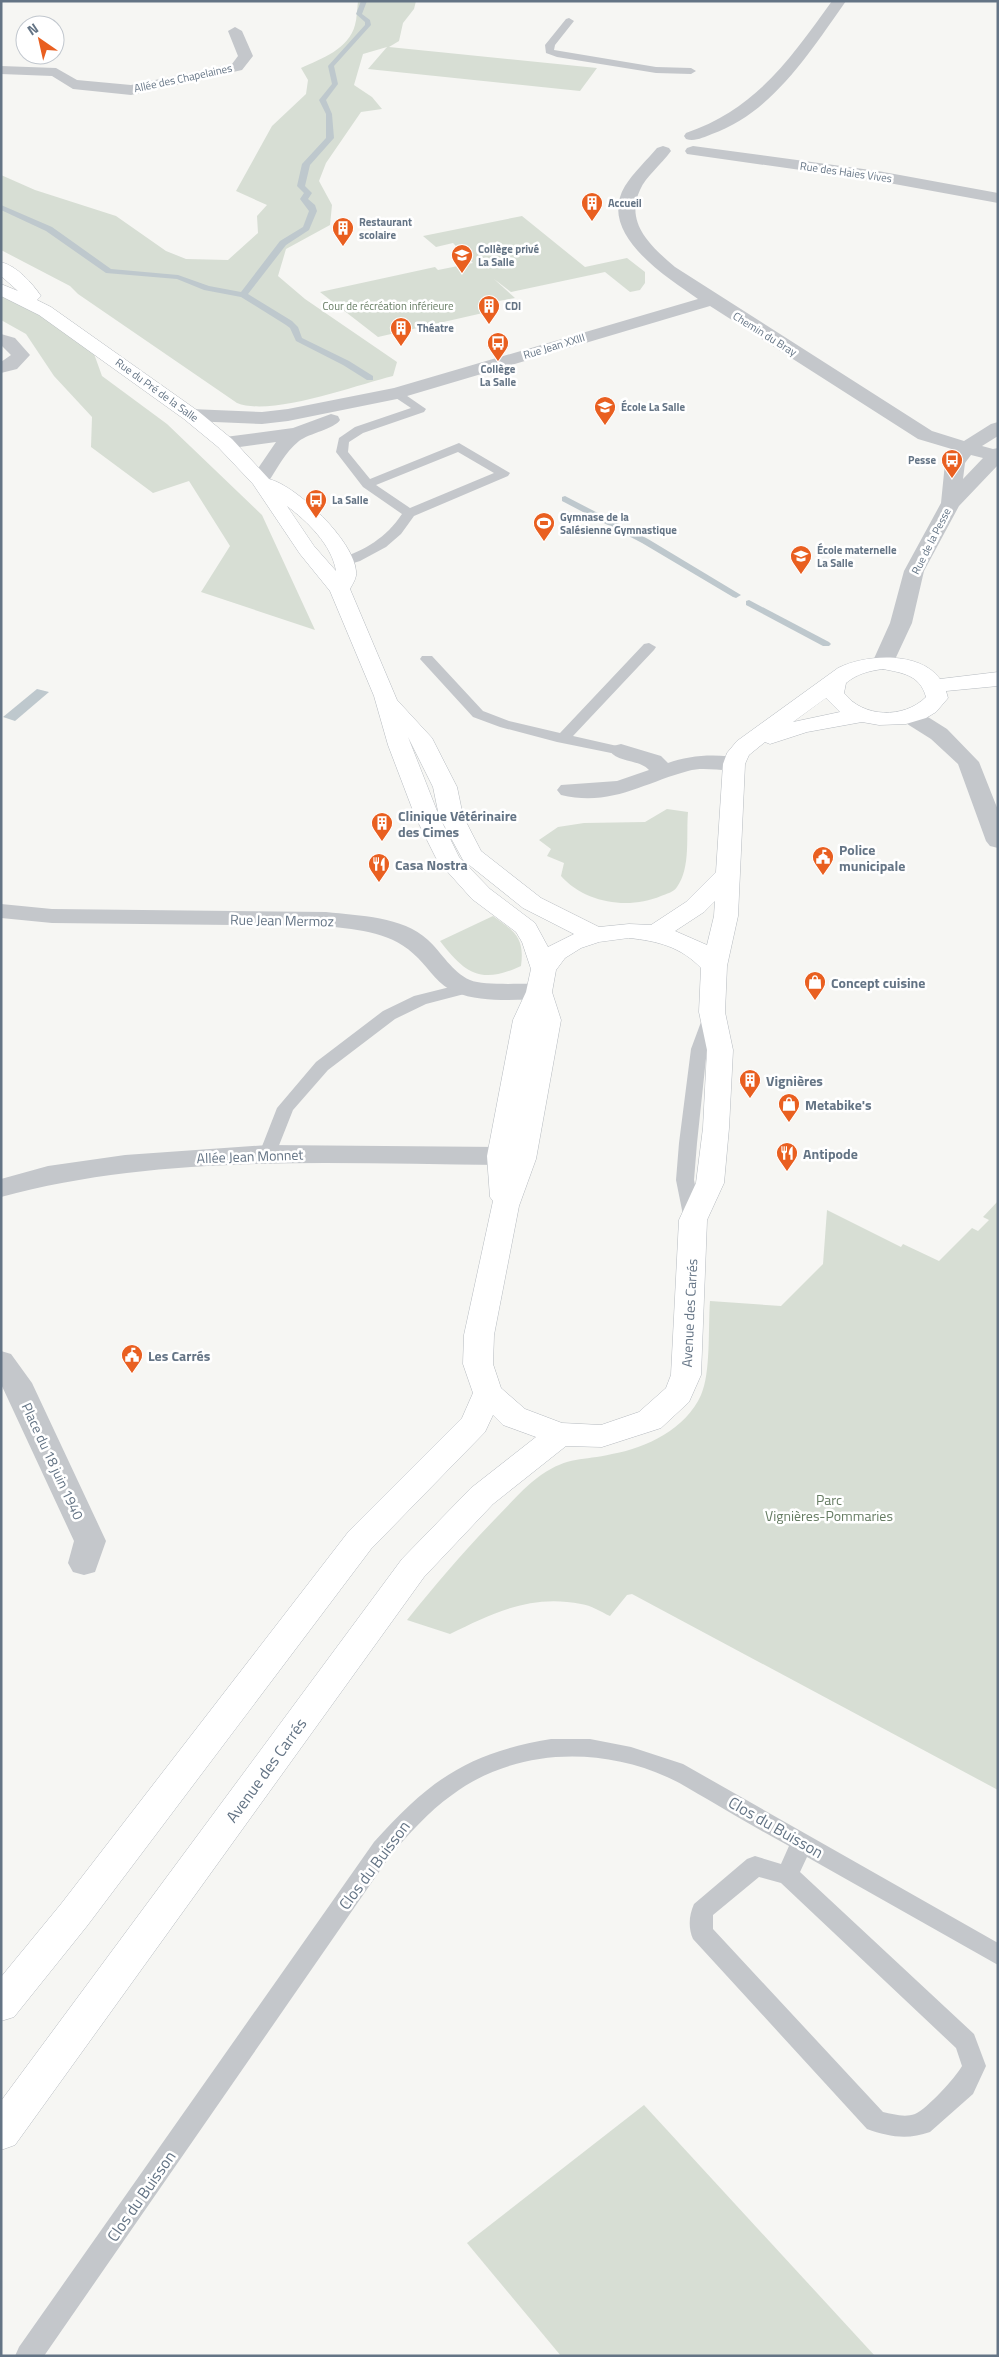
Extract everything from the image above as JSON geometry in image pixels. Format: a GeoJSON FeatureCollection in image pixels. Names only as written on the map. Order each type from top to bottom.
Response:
{"type":"FeatureCollection","features":[{"type":"Feature","properties":{"kind":"main road","name":"Rue du Pré de la Salle"},"geometry":{"type":"LineString","coordinates":[[1,267],[20,281],[45,311]]}},
{"type":"Feature","properties":{"kind":"main road","name":"Rue du Pré de la Salle"},"geometry":{"type":"LineString","coordinates":[[1,289],[45,311],[191,415],[225,443],[260,480],[307,550],[340,590],[384,696],[427,816],[449,860],[481,894],[526,928],[534,942],[542,980]]}},
{"type":"Feature","properties":{"kind":"main road","name":"Rue du Pré de la Salle"},"geometry":{"type":"LineString","coordinates":[[260,480],[298,502],[316,518],[344,562]]}},
{"type":"Feature","properties":{"kind":"main road"},"geometry":{"type":"LineString","coordinates":[[340,590],[346,574],[344,562]]}},
{"type":"Feature","properties":{"kind":"main road"},"geometry":{"type":"LineString","coordinates":[[714,966],[726,916],[727,874],[739,755],[835,681],[846,670],[862,665],[883,663],[905,667],[924,675],[936,686],[937,698],[929,709],[912,717],[887,719],[862,715],[842,705],[834,693],[835,681]]}},
{"type":"Feature","properties":{"kind":"main road"},"geometry":{"type":"LineString","coordinates":[[936,686],[998,679]]}},
{"type":"Feature","properties":{"kind":"main road","name":"Rue du Pré de la Salle"},"geometry":{"type":"LineString","coordinates":[[384,696],[421,738],[445,787],[451,816],[471,855],[532,903],[595,935]]}},
{"type":"Feature","properties":{"kind":"main road"},"geometry":{"type":"LineString","coordinates":[[739,755],[802,726],[862,715]]}},
{"type":"Feature","properties":{"kind":"main road"},"geometry":{"type":"LineString","coordinates":[[656,933],[695,907],[727,874]]}},
{"type":"Feature","properties":{"kind":"main road","name":"Avenue des Carrés"},"geometry":{"type":"LineString","coordinates":[[505,1206],[501,1156],[526,1020],[542,980],[556,953],[572,943],[595,935],[630,931],[656,933],[690,945],[714,966],[712,1012],[720,1050],[716,1128],[710,1183],[693,1220],[686,1375],[678,1394],[650,1420],[602,1436],[560,1434],[514,1417],[488,1393],[478,1364],[479,1334],[505,1206],[522,1159],[548,1020],[542,980]]}},
{"type":"Feature","properties":{"kind":"main road"},"geometry":{"type":"LineString","coordinates":[[1,2005],[74,1915],[360,1540],[474,1424],[488,1393]]}},
{"type":"Feature","properties":{"kind":"main road","name":"Avenue des Carrés"},"geometry":{"type":"LineString","coordinates":[[1,2132],[413,1568],[482,1496],[560,1434]]}},
{"type":"Feature","properties":{"kind":"street"},"geometry":{"type":"LineString","coordinates":[[687,140],[724,123],[759,98],[785,75],[839,1]]}},
{"type":"Feature","properties":{"kind":"street","name":"Allée des Chapelaines"},"geometry":{"type":"LineString","coordinates":[[1,70],[56,72],[73,84],[102,88],[130,90],[147,88],[237,67],[246,56],[235,31]]}},
{"type":"Feature","properties":{"kind":"street","name":"Chemin du Bray"},"geometry":{"type":"LineString","coordinates":[[687,140],[678,153],[659,144],[632,188],[628,204],[628,218],[640,245],[669,271],[712,300],[925,435],[996,455]]}},
{"type":"Feature","properties":{"kind":"street","name":"Rue des Haies Vives"},"geometry":{"type":"LineString","coordinates":[[687,140],[998,198]]}},
{"type":"Feature","properties":{"kind":"street","name":"Rue Jean XXIII"},"geometry":{"type":"LineString","coordinates":[[191,415],[262,418],[288,415],[397,393],[712,300]]}},
{"type":"Feature","properties":{"kind":"street"},"geometry":{"type":"LineString","coordinates":[[1,339],[9,342],[21,355],[11,365],[1,368]]}},
{"type":"Feature","properties":{"kind":"street","name":"Rue Jean XXIII"},"geometry":{"type":"LineString","coordinates":[[225,443],[248,442],[294,434],[397,393]]}},
{"type":"Feature","properties":{"kind":"street","name":"Rue Jean XXIII"},"geometry":{"type":"LineString","coordinates":[[225,443],[262,418]]}},
{"type":"Feature","properties":{"kind":"street","name":"Rue de la Pesse"},"geometry":{"type":"LineString","coordinates":[[951,503],[955,463],[966,448],[998,428]]}},
{"type":"Feature","properties":{"kind":"street","name":"Rue Jean XXIII"},"geometry":{"type":"LineString","coordinates":[[260,480],[276,453],[294,434]]}},
{"type":"Feature","properties":{"kind":"street","name":"Rue de la Pesse"},"geometry":{"type":"LineString","coordinates":[[883,663],[898,631],[914,571],[951,503],[996,455]]}},
{"type":"Feature","properties":{"kind":"street"},"geometry":{"type":"LineString","coordinates":[[912,717],[939,734],[968,762],[998,842]]}},
{"type":"Feature","properties":{"kind":"street"},"geometry":{"type":"LineString","coordinates":[[620,751],[653,761],[664,772]]}},
{"type":"Feature","properties":{"kind":"street"},"geometry":{"type":"LineString","coordinates":[[569,790],[590,791],[621,788],[686,764],[739,755]]}},
{"type":"Feature","properties":{"kind":"street","name":"Rue Jean Mermoz"},"geometry":{"type":"LineString","coordinates":[[1,911],[52,916],[326,919],[372,924],[400,931],[428,953],[440,971],[466,988]]}},
{"type":"Feature","properties":{"kind":"street"},"geometry":{"type":"LineString","coordinates":[[466,988],[542,980]]}},
{"type":"Feature","properties":{"kind":"street","name":"Allée Jean Monnet"},"geometry":{"type":"LineString","coordinates":[[1,1188],[48,1175],[125,1164],[268,1154],[501,1156]]}},
{"type":"Feature","properties":{"kind":"street","name":"Place du 18 juin 1940"},"geometry":{"type":"LineString","coordinates":[[1,1362],[17,1383],[90,1541],[84,1563]]}},
{"type":"Feature","properties":{"kind":"lane"},"geometry":{"type":"LineString","coordinates":[[569,22],[550,45],[549,51],[557,54],[656,70],[691,71]]}},
{"type":"Feature","properties":{"kind":"lane"},"geometry":{"type":"LineString","coordinates":[[397,393],[420,409],[359,430],[343,441],[342,452],[366,484],[379,495],[409,513]]}},
{"type":"Feature","properties":{"kind":"lane"},"geometry":{"type":"LineString","coordinates":[[344,562],[368,553],[386,542],[401,528],[409,513],[504,474],[459,447],[366,484]]}},
{"type":"Feature","properties":{"kind":"lane"},"geometry":{"type":"LineString","coordinates":[[562,739],[649,647]]}},
{"type":"Feature","properties":{"kind":"lane"},"geometry":{"type":"LineString","coordinates":[[427,659],[478,714],[505,724],[562,739],[620,751]]}},
{"type":"Feature","properties":{"kind":"lane"},"geometry":{"type":"LineString","coordinates":[[268,1154],[285,1108],[322,1066],[389,1015],[420,1000],[466,988]]}},
{"type":"Feature","properties":{"kind":"lane","name":"Clos du Buisson"},"geometry":{"type":"LineString","coordinates":[[28,2356],[402,1823],[440,1789],[489,1762],[520,1752],[552,1747],[576,1746],[615,1750],[646,1758],[675,1770],[802,1841],[998,1955]]}},
{"type":"Feature","properties":{"kind":"lane"},"geometry":{"type":"LineString","coordinates":[[788,1875],[802,1841]]}},
{"type":"Feature","properties":{"kind":"lane"},"geometry":{"type":"LineString","coordinates":[[754,1866],[788,1875],[966,2042],[974,2066],[964,2086],[921,2124],[899,2127],[876,2121],[701,1932],[702,1911],[754,1866]]}},
{"type":"Feature","properties":{"kind":"green space"},"geometry":{"type":"Polygon","coordinates":[[[358,1],[416,1],[414,9],[403,23],[399,41],[389,47],[597,68],[580,91],[368,69],[387,47],[363,54],[354,85],[372,97],[382,109],[361,112],[326,163],[319,181],[332,205],[330,225],[286,249],[278,276],[305,299],[397,362],[393,376],[292,403],[252,406],[237,403],[78,294],[70,286],[1,250],[1,175],[35,190],[116,216],[166,251],[186,259],[228,260],[258,233],[257,216],[267,205],[236,191],[272,126],[306,94],[308,80],[301,68],[333,52],[347,41],[356,22],[358,1]]]}},
{"type":"Feature","properties":{"kind":"green space","name":"Cour de récréation inférieure"},"geometry":{"type":"Polygon","coordinates":[[[522,216],[585,267],[627,258],[645,272],[645,283],[640,290],[630,292],[605,272],[511,292],[494,279],[515,298],[487,303],[496,310],[378,337],[320,292],[435,267],[438,270],[473,263],[453,243],[436,247],[423,236],[522,216]]]}},
{"type":"Feature","properties":{"kind":"green space"},"geometry":{"type":"Polygon","coordinates":[[[1,288],[93,351],[102,376],[167,424],[262,515],[315,630],[201,592],[230,546],[189,481],[153,493],[91,447],[92,417],[54,376],[26,334],[1,320],[1,288]]]}},
{"type":"Feature","properties":{"kind":"green space"},"geometry":{"type":"Polygon","coordinates":[[[667,809],[688,812],[687,851],[684,871],[674,890],[648,900],[635,903],[621,903],[594,898],[582,892],[561,876],[564,863],[547,856],[551,849],[539,840],[558,827],[584,823],[645,822],[667,809]]]}},
{"type":"Feature","properties":{"kind":"green space"},"geometry":{"type":"Polygon","coordinates":[[[493,916],[507,926],[519,941],[522,956],[521,966],[495,975],[474,973],[457,961],[440,941],[493,916]]]}},
{"type":"Feature","properties":{"kind":"green space","name":"Parc Vignières-Pommaries"},"geometry":{"type":"Polygon","coordinates":[[[998,1201],[998,1790],[632,1594],[627,1595],[610,1616],[585,1605],[545,1602],[513,1607],[450,1634],[407,1620],[474,1542],[518,1495],[541,1475],[568,1462],[625,1451],[651,1442],[664,1435],[686,1418],[701,1395],[704,1386],[708,1362],[710,1301],[781,1306],[823,1264],[827,1210],[901,1247],[903,1244],[939,1261],[972,1228],[978,1231],[989,1220],[983,1217],[998,1201]]]}},
{"type":"Feature","properties":{"kind":"green space"},"geometry":{"type":"Polygon","coordinates":[[[644,2105],[875,2356],[561,2356],[467,2243],[644,2105]]]}},
{"type":"Feature","properties":{"kind":"shaded area"},"geometry":{"type":"Polygon","coordinates":[[[37,689],[49,692],[15,721],[3,717],[37,689]]]}},
{"type":"Feature","properties":{"kind":"waterway"},"geometry":{"type":"LineString","coordinates":[[243,295],[283,243],[306,228],[313,211],[312,207],[304,199],[308,193],[301,186],[306,164],[330,138],[329,114],[322,100],[335,84],[331,66],[368,25],[368,21],[359,14],[364,1]]}},
{"type":"Feature","properties":{"kind":"waterway"},"geometry":{"type":"LineString","coordinates":[[1,207],[49,229],[109,271],[178,277],[207,288],[243,295]]}},
{"type":"Feature","properties":{"kind":"waterway"},"geometry":{"type":"LineString","coordinates":[[243,295],[289,323],[294,327],[299,339],[346,363],[370,378]]}},
{"type":"Feature","properties":{"kind":"waterway"},"geometry":{"type":"LineString","coordinates":[[565,499],[645,541],[736,595]]}},
{"type":"Feature","properties":{"kind":"waterway"},"geometry":{"type":"LineString","coordinates":[[749,603],[826,644]]}},
{"type":"Feature","properties":{"kind":"place","name":"Accueil"},"geometry":{"type":"Point","coordinates":[592,222]}},
{"type":"Feature","properties":{"kind":"place","name":"Restaurant scolaire"},"geometry":{"type":"Point","coordinates":[343,247]}},
{"type":"Feature","properties":{"kind":"place","name":"Collège privé La Salle"},"geometry":{"type":"Point","coordinates":[462,274]}},
{"type":"Feature","properties":{"kind":"place","name":"CDI"},"geometry":{"type":"Point","coordinates":[489,325]}},
{"type":"Feature","properties":{"kind":"place","name":"Théatre"},"geometry":{"type":"Point","coordinates":[401,347]}},
{"type":"Feature","properties":{"kind":"place","name":"Collège La Salle"},"geometry":{"type":"Point","coordinates":[498,362]}},
{"type":"Feature","properties":{"kind":"place","name":"École La Salle"},"geometry":{"type":"Point","coordinates":[605,426]}},
{"type":"Feature","properties":{"kind":"place","name":"Pesse"},"geometry":{"type":"Point","coordinates":[952,479]}},
{"type":"Feature","properties":{"kind":"place","name":"La Salle"},"geometry":{"type":"Point","coordinates":[316,519]}},
{"type":"Feature","properties":{"kind":"place","name":"Gymnase de la Salésienne Gymnastique"},"geometry":{"type":"Point","coordinates":[544,542]}},
{"type":"Feature","properties":{"kind":"place","name":"École maternelle La Salle"},"geometry":{"type":"Point","coordinates":[801,575]}},
{"type":"Feature","properties":{"kind":"place","name":"Clinique Vétérinaire des Cimes"},"geometry":{"type":"Point","coordinates":[382,842]}},
{"type":"Feature","properties":{"kind":"place","name":"Police municipale"},"geometry":{"type":"Point","coordinates":[823,876]}},
{"type":"Feature","properties":{"kind":"place","name":"Casa Nostra"},"geometry":{"type":"Point","coordinates":[379,883]}},
{"type":"Feature","properties":{"kind":"place","name":"Concept cuisine"},"geometry":{"type":"Point","coordinates":[815,1001]}},
{"type":"Feature","properties":{"kind":"place","name":"Vignières"},"geometry":{"type":"Point","coordinates":[750,1099]}},
{"type":"Feature","properties":{"kind":"place","name":"Metabike's"},"geometry":{"type":"Point","coordinates":[789,1123]}},
{"type":"Feature","properties":{"kind":"place","name":"Antipode"},"geometry":{"type":"Point","coordinates":[787,1172]}},
{"type":"Feature","properties":{"kind":"place","name":"Les Carrés"},"geometry":{"type":"Point","coordinates":[132,1374]}}]}
